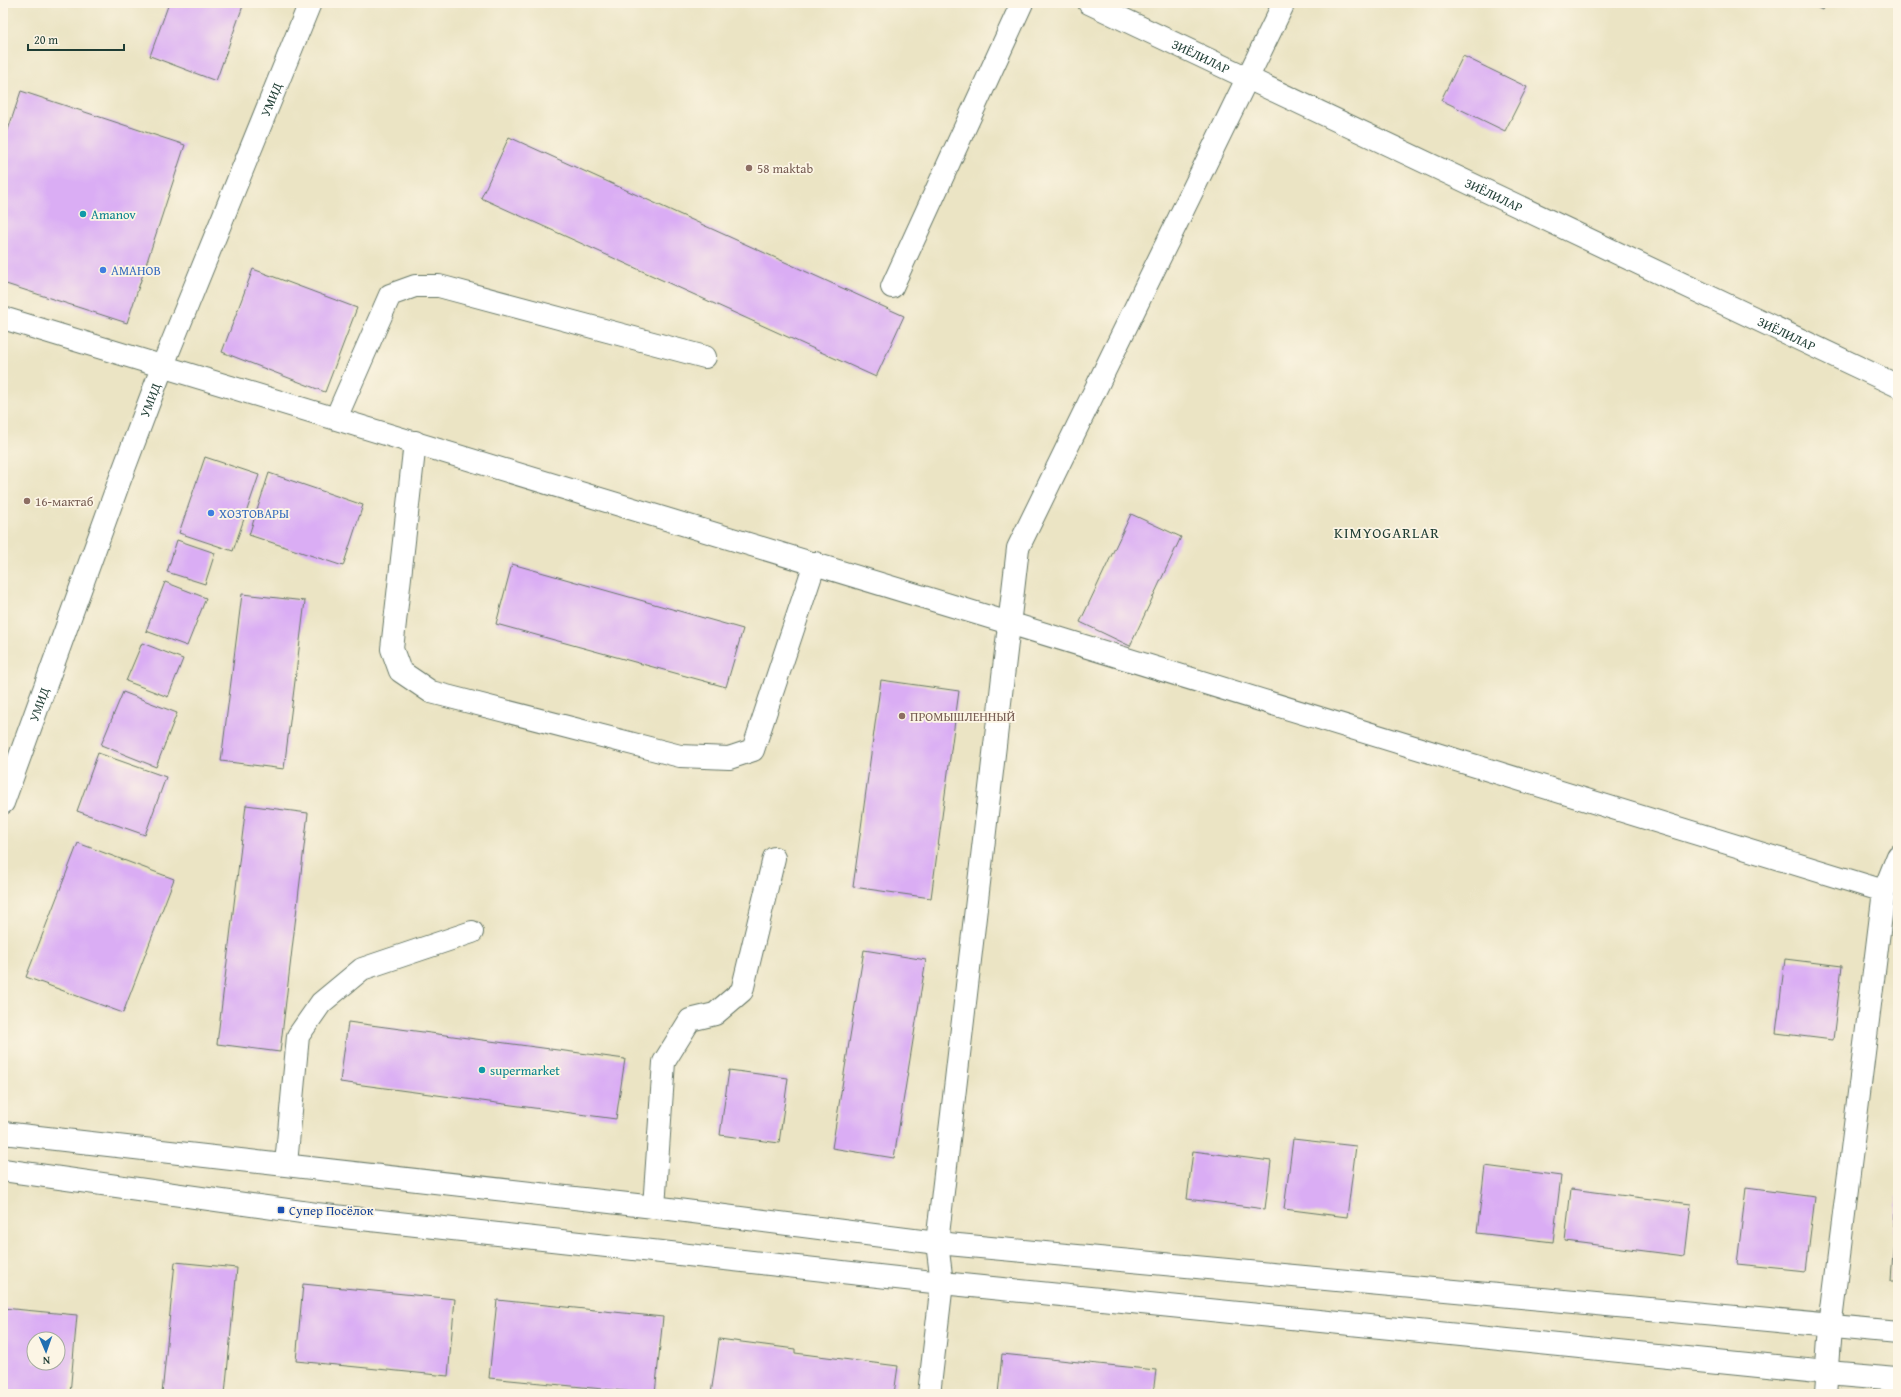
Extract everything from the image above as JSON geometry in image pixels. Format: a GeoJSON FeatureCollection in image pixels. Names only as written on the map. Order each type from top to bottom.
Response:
{"type":"FeatureCollection","features":[{"type":"Feature","properties":{"kind":"street","name":"УМИД"},"geometry":{"type":"LineString","coordinates":[[3,803],[163,365],[310,3]]}},
{"type":"Feature","properties":{"kind":"street"},"geometry":{"type":"LineString","coordinates":[[892,288],[1022,3]]}},
{"type":"Feature","properties":{"kind":"street","name":"ЗИЁЛИЛАР"},"geometry":{"type":"LineString","coordinates":[[1089,3],[1898,386]]}},
{"type":"Feature","properties":{"kind":"street"},"geometry":{"type":"LineString","coordinates":[[929,1394],[942,1283],[937,1243],[1018,548],[1284,3]]}},
{"type":"Feature","properties":{"kind":"street"},"geometry":{"type":"LineString","coordinates":[[336,418],[390,295],[415,286],[439,286],[705,357]]}},
{"type":"Feature","properties":{"kind":"street"},"geometry":{"type":"LineString","coordinates":[[3,318],[163,365],[815,564],[1891,883]]}},
{"type":"Feature","properties":{"kind":"street"},"geometry":{"type":"LineString","coordinates":[[415,442],[392,649],[400,671],[431,692],[680,756],[729,758],[753,750],[815,564]]}},
{"type":"Feature","properties":{"kind":"street"},"geometry":{"type":"LineString","coordinates":[[1824,1394],[1830,1327],[1891,883],[1898,856]]}},
{"type":"Feature","properties":{"kind":"street"},"geometry":{"type":"LineString","coordinates":[[654,1207],[664,1062],[690,1020],[715,1014],[742,991],[774,858]]}},
{"type":"Feature","properties":{"kind":"street"},"geometry":{"type":"LineString","coordinates":[[286,1164],[298,1036],[321,1003],[362,969],[472,932]]}},
{"type":"Feature","properties":{"kind":"street"},"geometry":{"type":"LineString","coordinates":[[3,1133],[654,1207],[937,1243],[1830,1327],[1898,1332]]}},
{"type":"Feature","properties":{"kind":"street"},"geometry":{"type":"LineString","coordinates":[[3,1170],[316,1214],[942,1283],[1898,1378]]}},
{"type":"Feature","properties":{"kind":"building"},"geometry":{"type":"Polygon","coordinates":[[[169,3],[244,3],[216,81],[150,56],[169,3]]]}},
{"type":"Feature","properties":{"kind":"building"},"geometry":{"type":"Polygon","coordinates":[[[1808,3],[1826,3],[1822,10],[1808,3]]]}},
{"type":"Feature","properties":{"kind":"building"},"geometry":{"type":"Polygon","coordinates":[[[1463,56],[1527,87],[1505,131],[1441,100],[1463,56]]]}},
{"type":"Feature","properties":{"kind":"building","name":"Amanov"},"geometry":{"type":"Polygon","coordinates":[[[21,91],[185,145],[127,323],[3,283],[3,145],[21,91]]]}},
{"type":"Feature","properties":{"kind":"building"},"geometry":{"type":"Polygon","coordinates":[[[509,137],[904,316],[876,377],[481,198],[509,137]]]}},
{"type":"Feature","properties":{"kind":"building"},"geometry":{"type":"Polygon","coordinates":[[[253,269],[357,308],[325,392],[222,352],[253,269]]]}},
{"type":"Feature","properties":{"kind":"building"},"geometry":{"type":"Polygon","coordinates":[[[205,457],[259,475],[233,551],[179,533],[205,457]]]}},
{"type":"Feature","properties":{"kind":"building"},"geometry":{"type":"Polygon","coordinates":[[[269,473],[363,505],[343,566],[249,535],[269,473]]]}},
{"type":"Feature","properties":{"kind":"building"},"geometry":{"type":"Polygon","coordinates":[[[1131,514],[1181,537],[1130,646],[1080,622],[1131,514]]]}},
{"type":"Feature","properties":{"kind":"building"},"geometry":{"type":"Polygon","coordinates":[[[177,540],[215,553],[205,584],[167,572],[177,540]]]}},
{"type":"Feature","properties":{"kind":"building"},"geometry":{"type":"Polygon","coordinates":[[[512,564],[743,629],[726,687],[496,624],[512,564]]]}},
{"type":"Feature","properties":{"kind":"building"},"geometry":{"type":"Polygon","coordinates":[[[165,582],[206,598],[187,646],[146,631],[165,582]]]}},
{"type":"Feature","properties":{"kind":"building"},"geometry":{"type":"Polygon","coordinates":[[[242,594],[305,601],[284,769],[221,761],[242,594]]]}},
{"type":"Feature","properties":{"kind":"building"},"geometry":{"type":"Polygon","coordinates":[[[142,643],[183,659],[168,697],[126,681],[142,643]]]}},
{"type":"Feature","properties":{"kind":"building"},"geometry":{"type":"Polygon","coordinates":[[[881,680],[959,691],[931,898],[853,887],[881,680]]]}},
{"type":"Feature","properties":{"kind":"building"},"geometry":{"type":"Polygon","coordinates":[[[123,692],[177,713],[156,767],[101,745],[123,692]]]}},
{"type":"Feature","properties":{"kind":"building"},"geometry":{"type":"Polygon","coordinates":[[[98,753],[166,777],[145,835],[77,811],[98,753]]]}},
{"type":"Feature","properties":{"kind":"building"},"geometry":{"type":"Polygon","coordinates":[[[246,805],[308,813],[280,1052],[217,1044],[246,805]]]}},
{"type":"Feature","properties":{"kind":"building"},"geometry":{"type":"Polygon","coordinates":[[[78,843],[174,879],[123,1013],[26,977],[78,843]]]}},
{"type":"Feature","properties":{"kind":"building"},"geometry":{"type":"Polygon","coordinates":[[[864,950],[926,960],[894,1158],[832,1148],[864,950]]]}},
{"type":"Feature","properties":{"kind":"building"},"geometry":{"type":"Polygon","coordinates":[[[1785,959],[1842,966],[1833,1040],[1776,1033],[1785,959]]]}},
{"type":"Feature","properties":{"kind":"building","name":"supermarket"},"geometry":{"type":"Polygon","coordinates":[[[348,1022],[625,1059],[616,1119],[340,1082],[348,1022]]]}},
{"type":"Feature","properties":{"kind":"building"},"geometry":{"type":"Polygon","coordinates":[[[729,1070],[788,1078],[779,1143],[720,1135],[729,1070]]]}},
{"type":"Feature","properties":{"kind":"building"},"geometry":{"type":"Polygon","coordinates":[[[1293,1139],[1356,1146],[1347,1217],[1284,1209],[1293,1139]]]}},
{"type":"Feature","properties":{"kind":"building"},"geometry":{"type":"Polygon","coordinates":[[[1193,1151],[1271,1161],[1265,1209],[1187,1199],[1193,1151]]]}},
{"type":"Feature","properties":{"kind":"building"},"geometry":{"type":"Polygon","coordinates":[[[1485,1166],[1561,1176],[1553,1242],[1477,1233],[1485,1166]]]}},
{"type":"Feature","properties":{"kind":"building"},"geometry":{"type":"Polygon","coordinates":[[[1746,1188],[1815,1197],[1806,1271],[1737,1264],[1746,1188]]]}},
{"type":"Feature","properties":{"kind":"building"},"geometry":{"type":"Polygon","coordinates":[[[1571,1189],[1691,1204],[1685,1256],[1565,1241],[1571,1189]]]}},
{"type":"Feature","properties":{"kind":"building"},"geometry":{"type":"Polygon","coordinates":[[[1897,1195],[1898,1281],[1891,1281],[1897,1195]]]}},
{"type":"Feature","properties":{"kind":"building"},"geometry":{"type":"Polygon","coordinates":[[[175,1262],[237,1268],[225,1394],[162,1394],[175,1262]]]}},
{"type":"Feature","properties":{"kind":"building"},"geometry":{"type":"Polygon","coordinates":[[[303,1284],[455,1299],[448,1376],[296,1361],[303,1284]]]}},
{"type":"Feature","properties":{"kind":"building"},"geometry":{"type":"Polygon","coordinates":[[[497,1300],[663,1317],[655,1394],[489,1378],[497,1300]]]}},
{"type":"Feature","properties":{"kind":"building"},"geometry":{"type":"Polygon","coordinates":[[[3,1308],[77,1315],[70,1394],[3,1392],[3,1308]]]}},
{"type":"Feature","properties":{"kind":"building"},"geometry":{"type":"Polygon","coordinates":[[[719,1339],[795,1349],[795,1353],[898,1366],[894,1394],[711,1394],[719,1339]]]}},
{"type":"Feature","properties":{"kind":"building"},"geometry":{"type":"Polygon","coordinates":[[[1002,1354],[1156,1370],[1153,1394],[998,1394],[1002,1354]]]}},
{"type":"Feature","properties":{"kind":"place","name":"58 maktab"},"geometry":{"type":"Point","coordinates":[749,168]}},
{"type":"Feature","properties":{"kind":"place","name":"Amanov"},"geometry":{"type":"Point","coordinates":[83,214]}},
{"type":"Feature","properties":{"kind":"place","name":"АМАНОВ"},"geometry":{"type":"Point","coordinates":[103,270]}},
{"type":"Feature","properties":{"kind":"place","name":"16-мактаб"},"geometry":{"type":"Point","coordinates":[27,501]}},
{"type":"Feature","properties":{"kind":"place","name":"ХОЗТОВАРЫ"},"geometry":{"type":"Point","coordinates":[211,513]}},
{"type":"Feature","properties":{"kind":"place","name":"ПРОМЫШЛЕННЫЙ"},"geometry":{"type":"Point","coordinates":[902,716]}},
{"type":"Feature","properties":{"kind":"place","name":"supermarket"},"geometry":{"type":"Point","coordinates":[482,1070]}},
{"type":"Feature","properties":{"kind":"place","name":"Супер Посёлок"},"geometry":{"type":"Point","coordinates":[281,1210]}},
{"type":"Feature","properties":{"kind":"district","name":"KIMYOGARLAR"},"geometry":{"type":"Point","coordinates":[1387,532]}}]}
